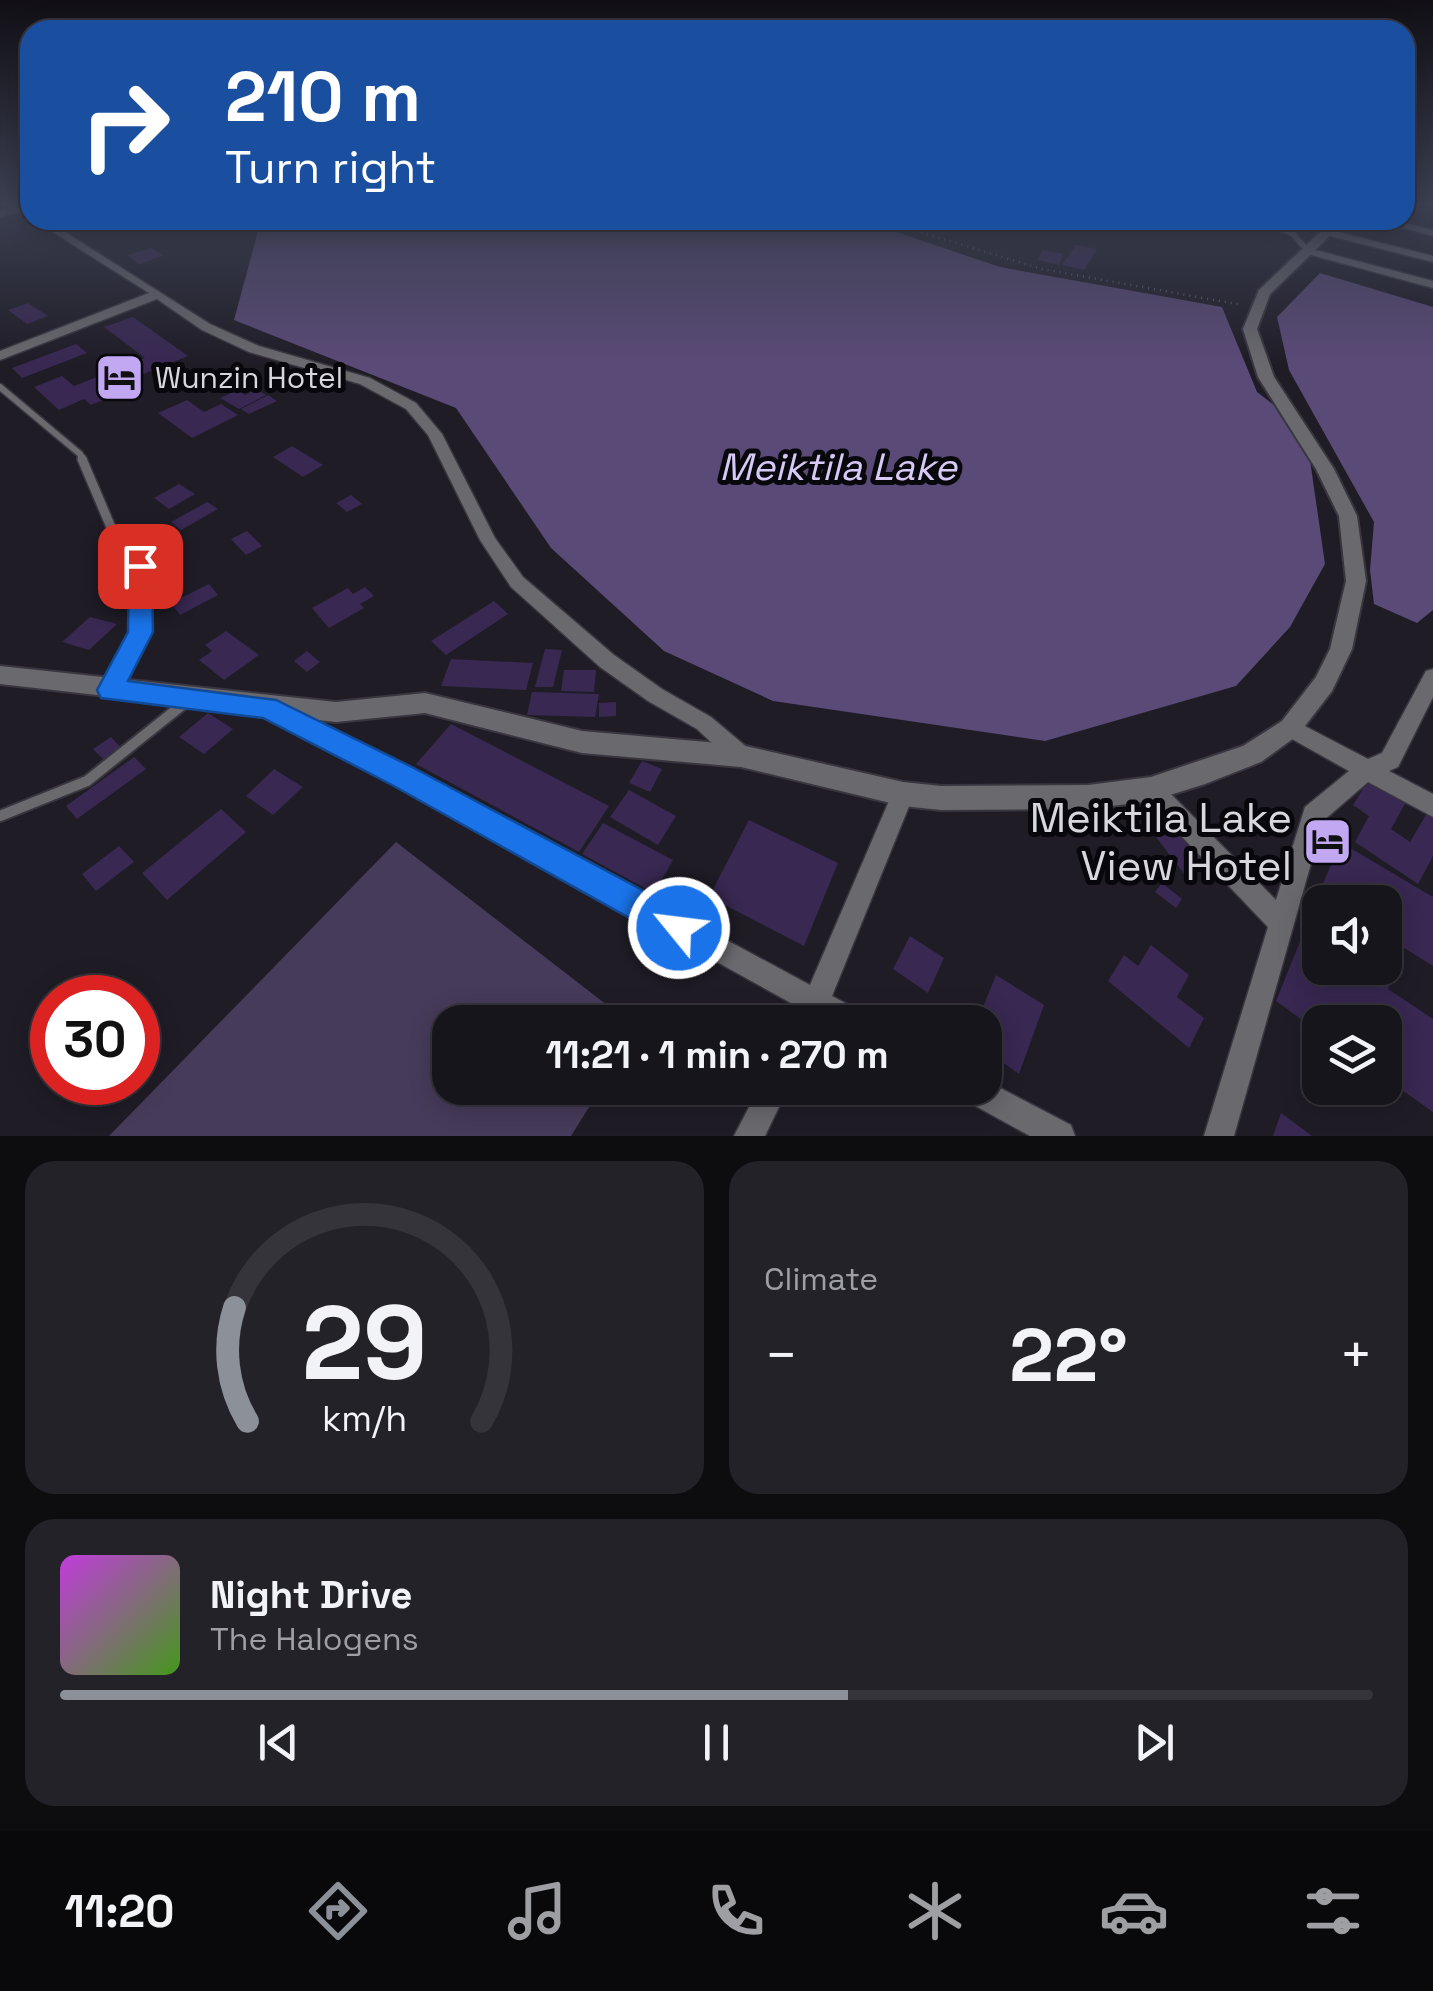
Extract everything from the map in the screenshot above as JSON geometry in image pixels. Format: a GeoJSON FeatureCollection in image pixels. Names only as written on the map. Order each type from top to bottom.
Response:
{"type":"FeatureCollection","features":[{"type":"Feature","properties":{"kind":"street"},"geometry":{"type":"LineString","coordinates":[[102,259],[206,327],[254,349],[365,381],[411,406],[435,434],[488,540],[517,582],[606,661],[704,723],[741,756]]}},
{"type":"Feature","properties":{"kind":"street"},"geometry":{"type":"LineString","coordinates":[[0,675],[267,708],[336,712],[425,703],[582,742],[741,756],[903,794],[941,798],[1035,799],[1150,789],[1252,754],[1290,728],[1324,684],[1341,649],[1356,581],[1353,541],[1338,492],[1258,359],[1250,329],[1264,293],[1300,259]]}},
{"type":"Feature","properties":{"kind":"street"},"geometry":{"type":"LineString","coordinates":[[1337,259],[1433,285]]}},
{"type":"Feature","properties":{"kind":"street"},"geometry":{"type":"LineString","coordinates":[[0,356],[158,294]]}},
{"type":"Feature","properties":{"kind":"street"},"geometry":{"type":"LineString","coordinates":[[1219,1136],[1313,815],[1365,771],[1390,760],[1433,677]]}},
{"type":"Feature","properties":{"kind":"street"},"geometry":{"type":"LineString","coordinates":[[267,708],[402,776],[799,1005]]}},
{"type":"Feature","properties":{"kind":"street"},"geometry":{"type":"LineString","coordinates":[[1290,728],[1433,806]]}},
{"type":"Feature","properties":{"kind":"street"},"geometry":{"type":"LineString","coordinates":[[1150,789],[1279,921]]}},
{"type":"Feature","properties":{"kind":"street"},"geometry":{"type":"LineString","coordinates":[[816,1005],[903,794]]}},
{"type":"Feature","properties":{"kind":"street"},"geometry":{"type":"LineString","coordinates":[[749,1136],[765,1105]]}},
{"type":"Feature","properties":{"kind":"street"},"geometry":{"type":"LineString","coordinates":[[1002,1105],[1060,1136]]}},
{"type":"Feature","properties":{"kind":"lane"},"geometry":{"type":"LineString","coordinates":[[0,386],[80,454],[116,538],[140,566],[141,632],[110,690]]}},
{"type":"Feature","properties":{"kind":"lane"},"geometry":{"type":"LineString","coordinates":[[0,816],[87,781],[192,698]]}},
{"type":"Feature","properties":{"kind":"path"},"geometry":{"type":"LineString","coordinates":[[1012,259],[1042,268],[1256,307]]}},
{"type":"Feature","properties":{"kind":"shaded area"},"geometry":{"type":"Polygon","coordinates":[[[396,842],[607,1005],[432,1005],[432,1105],[590,1105],[571,1136],[109,1136],[139,1105],[160,1105],[160,1084],[396,842]]]}},
{"type":"Feature","properties":{"kind":"water","name":"Meiktila Lake"},"geometry":{"type":"Polygon","coordinates":[[[250,259],[976,259],[1000,267],[1222,307],[1257,392],[1282,411],[1310,460],[1325,564],[1290,627],[1236,686],[1045,741],[773,701],[664,651],[551,548],[456,408],[234,320],[250,259]]]}},
{"type":"Feature","properties":{"kind":"water"},"geometry":{"type":"Polygon","coordinates":[[[1320,273],[1433,307],[1433,610],[1417,623],[1374,604],[1370,570],[1374,522],[1289,370],[1277,317],[1320,273]]]}},
{"type":"Feature","properties":{"kind":"building"},"geometry":{"type":"Polygon","coordinates":[[[1038,259],[1061,259],[1059,265],[1038,259]]]}},
{"type":"Feature","properties":{"kind":"building"},"geometry":{"type":"Polygon","coordinates":[[[1066,259],[1091,259],[1084,270],[1062,265],[1066,259]]]}},
{"type":"Feature","properties":{"kind":"building"},"geometry":{"type":"Polygon","coordinates":[[[28,303],[48,316],[27,324],[8,310],[28,303]]]}},
{"type":"Feature","properties":{"kind":"building"},"geometry":{"type":"Polygon","coordinates":[[[133,317],[188,356],[129,380],[137,386],[91,405],[84,399],[59,410],[34,387],[62,376],[74,386],[145,358],[104,327],[133,317]]]}},
{"type":"Feature","properties":{"kind":"building"},"geometry":{"type":"Polygon","coordinates":[[[76,344],[87,353],[22,378],[12,368],[76,344]]]}},
{"type":"Feature","properties":{"kind":"building"},"geometry":{"type":"Polygon","coordinates":[[[290,371],[314,381],[302,389],[277,378],[290,371]]]}},
{"type":"Feature","properties":{"kind":"building"},"geometry":{"type":"Polygon","coordinates":[[[256,389],[266,395],[239,409],[220,398],[237,390],[245,395],[256,389]]]}},
{"type":"Feature","properties":{"kind":"building"},"geometry":{"type":"Polygon","coordinates":[[[268,395],[277,401],[249,414],[241,409],[268,395]]]}},
{"type":"Feature","properties":{"kind":"building"},"geometry":{"type":"Polygon","coordinates":[[[187,400],[204,412],[221,404],[238,415],[192,438],[158,413],[187,400]]]}},
{"type":"Feature","properties":{"kind":"building"},"geometry":{"type":"Polygon","coordinates":[[[292,446],[323,465],[303,477],[273,457],[292,446]]]}},
{"type":"Feature","properties":{"kind":"building"},"geometry":{"type":"Polygon","coordinates":[[[179,484],[195,494],[169,509],[154,498],[179,484]]]}},
{"type":"Feature","properties":{"kind":"building"},"geometry":{"type":"Polygon","coordinates":[[[351,495],[362,504],[347,512],[336,503],[351,495]]]}},
{"type":"Feature","properties":{"kind":"building"},"geometry":{"type":"Polygon","coordinates":[[[207,502],[218,509],[181,530],[171,522],[207,502]]]}},
{"type":"Feature","properties":{"kind":"building"},"geometry":{"type":"Polygon","coordinates":[[[247,531],[262,546],[246,555],[231,539],[247,531]]]}},
{"type":"Feature","properties":{"kind":"building"},"geometry":{"type":"Polygon","coordinates":[[[209,584],[218,595],[180,615],[171,603],[209,584]]]}},
{"type":"Feature","properties":{"kind":"building"},"geometry":{"type":"Polygon","coordinates":[[[365,587],[374,596],[360,604],[364,608],[329,628],[312,608],[348,588],[353,594],[365,587]]]}},
{"type":"Feature","properties":{"kind":"building"},"geometry":{"type":"Polygon","coordinates":[[[494,601],[508,614],[446,655],[431,641],[494,601]]]}},
{"type":"Feature","properties":{"kind":"building"},"geometry":{"type":"Polygon","coordinates":[[[90,617],[117,624],[89,650],[62,642],[90,617]]]}},
{"type":"Feature","properties":{"kind":"building"},"geometry":{"type":"Polygon","coordinates":[[[226,631],[259,655],[224,680],[199,660],[212,651],[205,645],[226,631]]]}},
{"type":"Feature","properties":{"kind":"building"},"geometry":{"type":"Polygon","coordinates":[[[545,649],[562,650],[553,687],[535,687],[545,649]]]}},
{"type":"Feature","properties":{"kind":"building"},"geometry":{"type":"Polygon","coordinates":[[[307,651],[320,662],[307,672],[294,661],[307,651]]]}},
{"type":"Feature","properties":{"kind":"building"},"geometry":{"type":"Polygon","coordinates":[[[451,659],[533,663],[526,690],[441,686],[451,659]]]}},
{"type":"Feature","properties":{"kind":"building"},"geometry":{"type":"Polygon","coordinates":[[[564,670],[596,670],[594,692],[561,691],[564,670]]]}},
{"type":"Feature","properties":{"kind":"building"},"geometry":{"type":"Polygon","coordinates":[[[532,692],[599,694],[595,717],[527,715],[532,692]]]}},
{"type":"Feature","properties":{"kind":"building"},"geometry":{"type":"Polygon","coordinates":[[[616,702],[616,716],[599,717],[599,703],[616,702]]]}},
{"type":"Feature","properties":{"kind":"building"},"geometry":{"type":"Polygon","coordinates":[[[208,713],[233,729],[204,754],[179,737],[208,713]]]}},
{"type":"Feature","properties":{"kind":"building"},"geometry":{"type":"Polygon","coordinates":[[[451,724],[609,806],[579,852],[416,764],[451,724]]]}},
{"type":"Feature","properties":{"kind":"building"},"geometry":{"type":"Polygon","coordinates":[[[111,737],[122,749],[105,761],[93,749],[111,737]]]}},
{"type":"Feature","properties":{"kind":"building"},"geometry":{"type":"Polygon","coordinates":[[[134,757],[146,769],[77,819],[66,806],[134,757]]]}},
{"type":"Feature","properties":{"kind":"building"},"geometry":{"type":"Polygon","coordinates":[[[642,761],[662,769],[650,792],[629,783],[642,761]]]}},
{"type":"Feature","properties":{"kind":"building"},"geometry":{"type":"Polygon","coordinates":[[[274,769],[303,787],[273,815],[246,796],[274,769]]]}},
{"type":"Feature","properties":{"kind":"building"},"geometry":{"type":"Polygon","coordinates":[[[1370,777],[1407,800],[1391,829],[1410,842],[1430,808],[1433,809],[1433,856],[1418,884],[1355,842],[1369,816],[1353,805],[1370,777]]]}},
{"type":"Feature","properties":{"kind":"building"},"geometry":{"type":"Polygon","coordinates":[[[629,790],[676,816],[658,845],[610,817],[629,790]]]}},
{"type":"Feature","properties":{"kind":"building"},"geometry":{"type":"Polygon","coordinates":[[[221,809],[246,832],[167,900],[142,873],[221,809]]]}},
{"type":"Feature","properties":{"kind":"building"},"geometry":{"type":"Polygon","coordinates":[[[749,820],[838,863],[804,946],[709,897],[749,820]]]}},
{"type":"Feature","properties":{"kind":"building"},"geometry":{"type":"Polygon","coordinates":[[[1180,822],[1214,863],[1185,875],[1153,833],[1180,822]]]}},
{"type":"Feature","properties":{"kind":"building"},"geometry":{"type":"Polygon","coordinates":[[[603,823],[673,860],[654,893],[582,854],[603,823]]]}},
{"type":"Feature","properties":{"kind":"building"},"geometry":{"type":"Polygon","coordinates":[[[1340,842],[1433,897],[1433,966],[1402,947],[1402,885],[1323,885],[1340,842]]]}},
{"type":"Feature","properties":{"kind":"building"},"geometry":{"type":"Polygon","coordinates":[[[119,846],[134,862],[96,891],[82,874],[119,846]]]}},
{"type":"Feature","properties":{"kind":"building"},"geometry":{"type":"Polygon","coordinates":[[[1162,883],[1182,899],[1176,908],[1155,892],[1162,883]]]}},
{"type":"Feature","properties":{"kind":"building"},"geometry":{"type":"Polygon","coordinates":[[[910,936],[944,958],[928,993],[893,969],[910,936]]]}},
{"type":"Feature","properties":{"kind":"building"},"geometry":{"type":"Polygon","coordinates":[[[1302,936],[1302,985],[1389,985],[1388,989],[1433,1019],[1433,1112],[1402,1090],[1402,1005],[1302,1005],[1302,1020],[1276,1001],[1302,936]]]}},
{"type":"Feature","properties":{"kind":"building"},"geometry":{"type":"Polygon","coordinates":[[[1151,945],[1189,975],[1177,997],[1204,1018],[1189,1048],[1108,981],[1124,955],[1138,966],[1151,945]]]}},
{"type":"Feature","properties":{"kind":"building"},"geometry":{"type":"Polygon","coordinates":[[[996,975],[1044,1005],[1019,1074],[1002,1062],[1002,1005],[984,1005],[996,975]]]}},
{"type":"Feature","properties":{"kind":"building"},"geometry":{"type":"Polygon","coordinates":[[[1281,1113],[1312,1136],[1273,1136],[1281,1113]]]}},
{"type":"Feature","properties":{"kind":"place","name":"Wunzin Hotel"},"geometry":{"type":"Point","coordinates":[120,378]}},
{"type":"Feature","properties":{"kind":"place","name":"Meiktila Lake View Hotel"},"geometry":{"type":"Point","coordinates":[1327,841]}},
{"type":"Feature","properties":{"kind":"route"},"geometry":{"type":"LineString","coordinates":[[140,566],[141,632],[110,690],[267,708],[402,776],[679,928]]}}]}
